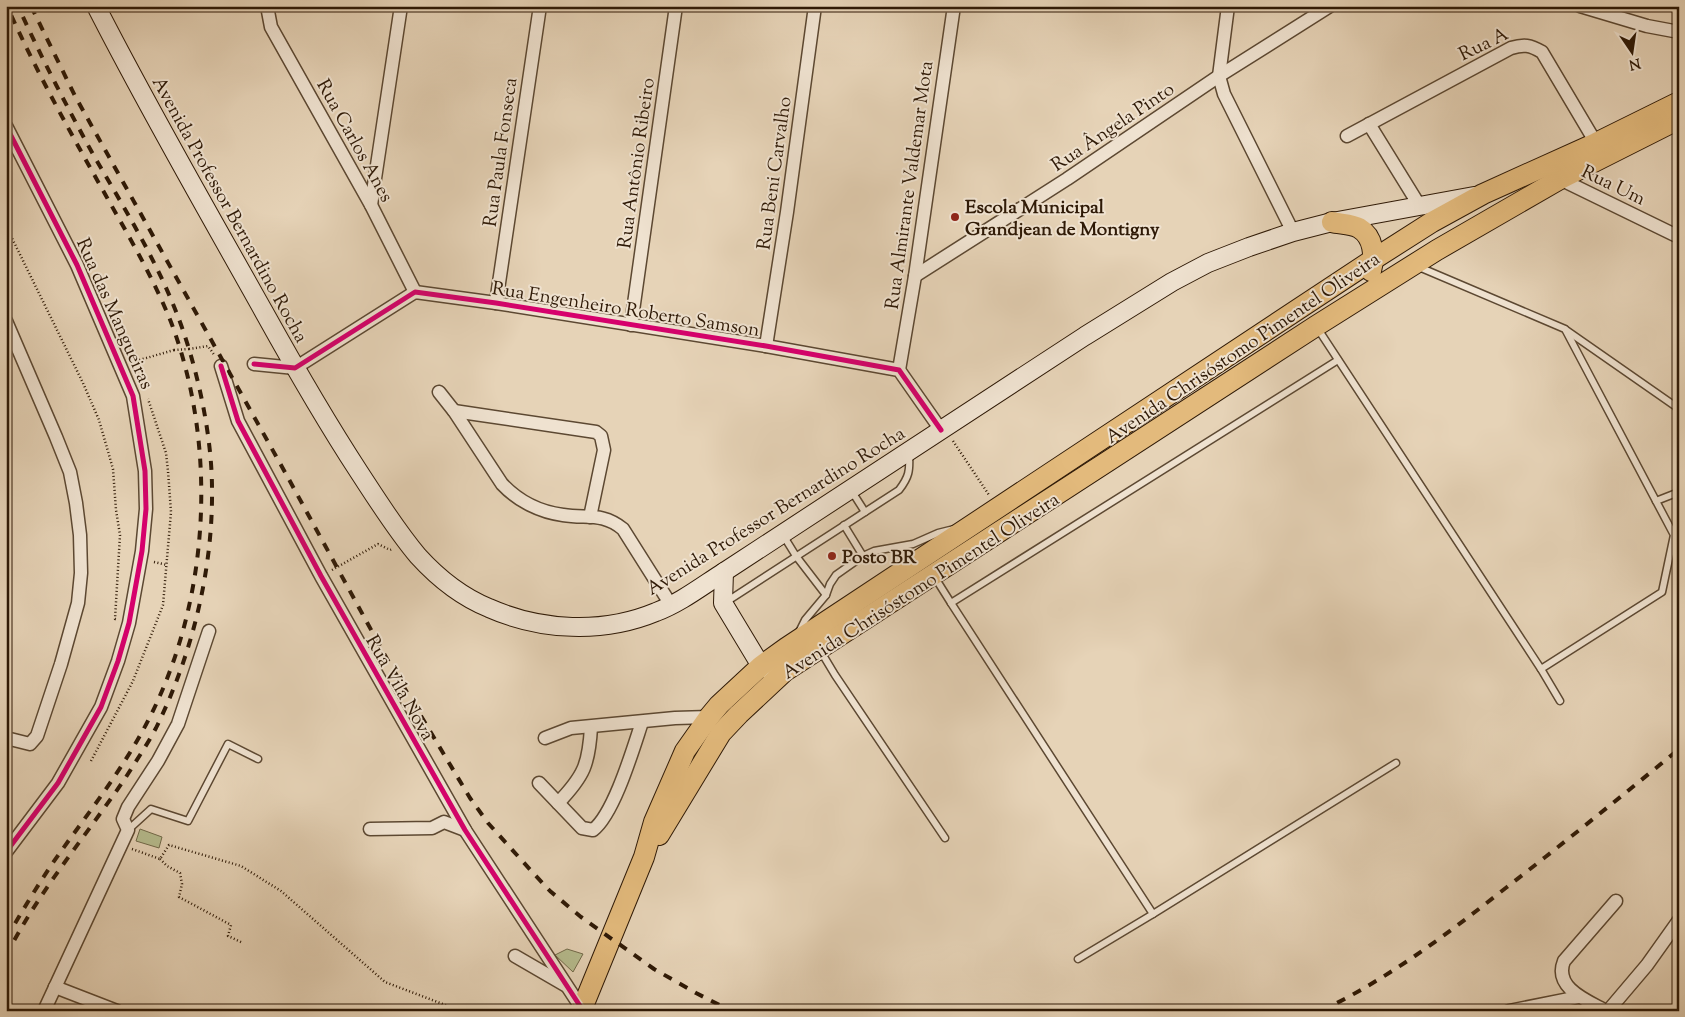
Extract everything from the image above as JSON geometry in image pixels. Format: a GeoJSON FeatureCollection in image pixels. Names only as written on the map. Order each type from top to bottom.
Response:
{"type":"FeatureCollection","features":[{"type":"Feature","properties":{"kind":"main road","name":"Avenida Professor Bernardino Rocha"},"geometry":{"type":"LineString","coordinates":[[96,6],[165,136],[295,368],[335,435],[392,523],[419,557],[446,582],[468,598],[489,609],[523,620],[557,626],[582,628],[613,624],[636,619],[671,605],[1085,336],[1172,282],[1208,264],[1293,232],[1332,222],[1483,194]]}},
{"type":"Feature","properties":{"kind":"main road","name":"Avenida Chrisóstomo Pimentel Oliveira"},"geometry":{"type":"LineString","coordinates":[[644,857],[654,822],[685,751],[709,717],[761,666],[796,641],[1432,222],[1483,194],[1596,143],[1679,102]]}},
{"type":"Feature","properties":{"kind":"main road","name":"Avenida Chrisóstomo Pimentel Oliveira"},"geometry":{"type":"LineString","coordinates":[[644,857],[721,733],[786,671],[1323,322],[1414,265],[1560,179],[1679,119]]}},
{"type":"Feature","properties":{"kind":"main road"},"geometry":{"type":"LineString","coordinates":[[1323,322],[1354,298],[1367,283],[1374,259],[1373,247],[1368,236],[1359,228],[1332,222]]}},
{"type":"Feature","properties":{"kind":"main road"},"geometry":{"type":"LineString","coordinates":[[724,572],[723,604],[761,666],[773,671],[786,671]]}},
{"type":"Feature","properties":{"kind":"main road"},"geometry":{"type":"LineString","coordinates":[[690,593],[700,594],[723,604]]}},
{"type":"Feature","properties":{"kind":"main road"},"geometry":{"type":"LineString","coordinates":[[582,1010],[644,857]]}},
{"type":"Feature","properties":{"kind":"street","name":"Rua Carlos Anes"},"geometry":{"type":"LineString","coordinates":[[267,6],[271,27],[371,205],[415,292]]}},
{"type":"Feature","properties":{"kind":"street"},"geometry":{"type":"LineString","coordinates":[[371,205],[401,6]]}},
{"type":"Feature","properties":{"kind":"street","name":"Rua Paula Fonseca"},"geometry":{"type":"LineString","coordinates":[[496,303],[540,6]]}},
{"type":"Feature","properties":{"kind":"street","name":"Rua Antônio Ribeiro"},"geometry":{"type":"LineString","coordinates":[[631,325],[676,6]]}},
{"type":"Feature","properties":{"kind":"street","name":"Rua Beni Carvalho"},"geometry":{"type":"LineString","coordinates":[[766,346],[787,212],[815,6]]}},
{"type":"Feature","properties":{"kind":"street","name":"Rua Almirante Valdemar Mota"},"geometry":{"type":"LineString","coordinates":[[899,370],[915,276],[954,6]]}},
{"type":"Feature","properties":{"kind":"street"},"geometry":{"type":"LineString","coordinates":[[1228,6],[1219,76],[1224,94],[1293,232]]}},
{"type":"Feature","properties":{"kind":"street","name":"Rua Ângela Pinto"},"geometry":{"type":"LineString","coordinates":[[915,276],[1067,179],[1219,76],[1330,6]]}},
{"type":"Feature","properties":{"kind":"street"},"geometry":{"type":"LineString","coordinates":[[1580,6],[1647,26],[1679,32]]}},
{"type":"Feature","properties":{"kind":"street","name":"Rua A"},"geometry":{"type":"LineString","coordinates":[[1347,136],[1521,44],[1531,46],[1542,52],[1596,143]]}},
{"type":"Feature","properties":{"kind":"street"},"geometry":{"type":"LineString","coordinates":[[1369,124],[1419,206]]}},
{"type":"Feature","properties":{"kind":"street","name":"Rua das Mangueiras"},"geometry":{"type":"LineString","coordinates":[[6,126],[76,265],[133,396],[141,436],[145,471],[146,510],[142,551],[128,626],[101,708],[58,783],[6,852]]}},
{"type":"Feature","properties":{"kind":"street","name":"Rua Um"},"geometry":{"type":"LineString","coordinates":[[1560,179],[1679,237]]}},
{"type":"Feature","properties":{"kind":"street"},"geometry":{"type":"LineString","coordinates":[[254,364],[295,368],[415,292]]}},
{"type":"Feature","properties":{"kind":"street","name":"Rua Engenheiro Roberto Samson"},"geometry":{"type":"LineString","coordinates":[[415,292],[766,346],[899,370]]}},
{"type":"Feature","properties":{"kind":"street"},"geometry":{"type":"LineString","coordinates":[[6,321],[70,472],[80,535],[81,574],[78,603],[61,664],[37,736],[30,744],[6,738]]}},
{"type":"Feature","properties":{"kind":"street","name":"Rua Vila Nova"},"geometry":{"type":"LineString","coordinates":[[221,366],[238,421],[321,576],[465,830],[582,1010]]}},
{"type":"Feature","properties":{"kind":"street"},"geometry":{"type":"LineString","coordinates":[[899,370],[942,429]]}},
{"type":"Feature","properties":{"kind":"street"},"geometry":{"type":"LineString","coordinates":[[439,392],[454,411],[492,470],[511,494],[526,503],[563,516],[612,520],[623,529],[671,605]]}},
{"type":"Feature","properties":{"kind":"street"},"geometry":{"type":"LineString","coordinates":[[454,411],[596,432],[601,436],[604,450],[590,517]]}},
{"type":"Feature","properties":{"kind":"street"},"geometry":{"type":"LineString","coordinates":[[44,1011],[128,830],[123,819],[128,807],[158,761],[178,724],[209,631]]}},
{"type":"Feature","properties":{"kind":"street"},"geometry":{"type":"LineString","coordinates":[[545,738],[571,728],[675,718],[709,717]]}},
{"type":"Feature","properties":{"kind":"street"},"geometry":{"type":"LineString","coordinates":[[538,783],[582,828],[593,830],[603,819],[618,789],[628,766],[642,722]]}},
{"type":"Feature","properties":{"kind":"street"},"geometry":{"type":"LineString","coordinates":[[558,803],[575,785],[584,768],[590,749],[591,727]]}},
{"type":"Feature","properties":{"kind":"street"},"geometry":{"type":"LineString","coordinates":[[370,829],[432,828],[444,822],[465,830]]}},
{"type":"Feature","properties":{"kind":"street"},"geometry":{"type":"LineString","coordinates":[[1616,901],[1564,961],[1562,967],[1564,980],[1579,997],[1607,1011],[1646,965],[1679,920]]}},
{"type":"Feature","properties":{"kind":"street"},"geometry":{"type":"LineString","coordinates":[[516,956],[567,986]]}},
{"type":"Feature","properties":{"kind":"street"},"geometry":{"type":"LineString","coordinates":[[55,988],[117,1011]]}},
{"type":"Feature","properties":{"kind":"street"},"geometry":{"type":"LineString","coordinates":[[1509,1011],[1579,997]]}},
{"type":"Feature","properties":{"kind":"lane"},"geometry":{"type":"LineString","coordinates":[[1414,265],[1565,329],[1675,406],[1679,411]]}},
{"type":"Feature","properties":{"kind":"lane"},"geometry":{"type":"LineString","coordinates":[[1323,322],[1338,360],[1541,669],[1560,701]]}},
{"type":"Feature","properties":{"kind":"lane"},"geometry":{"type":"LineString","coordinates":[[1541,669],[1662,592],[1674,536],[1565,329]]}},
{"type":"Feature","properties":{"kind":"lane"},"geometry":{"type":"LineString","coordinates":[[951,603],[1338,360]]}},
{"type":"Feature","properties":{"kind":"lane"},"geometry":{"type":"LineString","coordinates":[[723,604],[898,490],[908,478],[910,467],[909,450]]}},
{"type":"Feature","properties":{"kind":"lane"},"geometry":{"type":"LineString","coordinates":[[850,489],[865,512]]}},
{"type":"Feature","properties":{"kind":"lane"},"geometry":{"type":"LineString","coordinates":[[1656,501],[1679,492]]}},
{"type":"Feature","properties":{"kind":"lane"},"geometry":{"type":"LineString","coordinates":[[844,525],[863,556]]}},
{"type":"Feature","properties":{"kind":"lane"},"geometry":{"type":"LineString","coordinates":[[796,641],[805,620],[826,595],[836,575],[863,556],[874,551],[912,544],[948,530],[965,530]]}},
{"type":"Feature","properties":{"kind":"lane"},"geometry":{"type":"LineString","coordinates":[[782,534],[796,556],[826,595]]}},
{"type":"Feature","properties":{"kind":"lane"},"geometry":{"type":"LineString","coordinates":[[934,574],[1153,914]]}},
{"type":"Feature","properties":{"kind":"lane"},"geometry":{"type":"LineString","coordinates":[[819,649],[944,838]]}},
{"type":"Feature","properties":{"kind":"lane"},"geometry":{"type":"LineString","coordinates":[[128,830],[151,809],[188,821],[228,744],[258,759]]}},
{"type":"Feature","properties":{"kind":"lane"},"geometry":{"type":"LineString","coordinates":[[1078,959],[1396,763]]}},
{"type":"Feature","properties":{"kind":"path"},"geometry":{"type":"LineString","coordinates":[[6,182],[10,189],[6,191]]}},
{"type":"Feature","properties":{"kind":"path"},"geometry":{"type":"LineString","coordinates":[[6,226],[83,383],[99,420],[113,469],[120,535],[115,618],[128,626]]}},
{"type":"Feature","properties":{"kind":"path"},"geometry":{"type":"LineString","coordinates":[[121,368],[139,360],[174,350],[208,346],[221,366]]}},
{"type":"Feature","properties":{"kind":"path"},"geometry":{"type":"LineString","coordinates":[[942,429],[998,508]]}},
{"type":"Feature","properties":{"kind":"path"},"geometry":{"type":"LineString","coordinates":[[321,576],[378,544],[390,550],[409,544]]}},
{"type":"Feature","properties":{"kind":"path"},"geometry":{"type":"LineString","coordinates":[[121,845],[160,859],[167,866],[180,873],[182,884],[179,897],[230,925],[228,936],[243,943]]}},
{"type":"Feature","properties":{"kind":"path"},"geometry":{"type":"LineString","coordinates":[[160,859],[169,845],[240,866],[281,891],[385,982],[460,1011]]}},
{"type":"Feature","properties":{"kind":"green space"},"geometry":{"type":"Polygon","coordinates":[[[140,829],[162,837],[159,848],[136,841],[140,829]]]}},
{"type":"Feature","properties":{"kind":"green space"},"geometry":{"type":"Polygon","coordinates":[[[567,949],[583,954],[573,972],[555,955],[567,949]]]}},
{"type":"Feature","properties":{"kind":"railway"},"geometry":{"type":"LineString","coordinates":[[6,939],[52,864],[132,749],[164,685],[182,635],[194,583],[200,530],[201,477],[197,424],[187,372],[164,305],[54,101],[7,6]]}},
{"type":"Feature","properties":{"kind":"railway"},"geometry":{"type":"LineString","coordinates":[[6,956],[47,887],[138,759],[156,728],[169,700],[190,642],[198,612],[209,550],[212,489],[206,421],[196,374],[183,329],[167,289],[148,250],[74,119],[18,6]]}},
{"type":"Feature","properties":{"kind":"railway"},"geometry":{"type":"LineString","coordinates":[[31,6],[75,96],[387,659],[470,798],[488,823],[535,875],[550,891],[581,917],[654,969],[731,1011]]}},
{"type":"Feature","properties":{"kind":"railway"},"geometry":{"type":"LineString","coordinates":[[1321,1011],[1371,984],[1440,938],[1550,853],[1679,749]]}},
{"type":"Feature","properties":{"kind":"cycle path"},"geometry":{"type":"LineString","coordinates":[[6,126],[77,265],[133,396],[145,471],[146,509],[142,551],[129,623],[118,661],[101,707],[58,783],[6,852]]}},
{"type":"Feature","properties":{"kind":"cycle path"},"geometry":{"type":"LineString","coordinates":[[254,364],[295,368],[415,292],[766,346],[899,370],[941,430]]}},
{"type":"Feature","properties":{"kind":"cycle path"},"geometry":{"type":"LineString","coordinates":[[221,366],[238,421],[321,576],[465,830],[582,1009]]}},
{"type":"Feature","properties":{"kind":"place","name":"Escola Municipal Grandjean de Montigny"},"geometry":{"type":"Point","coordinates":[955,217]}},
{"type":"Feature","properties":{"kind":"place","name":"Posto BR"},"geometry":{"type":"Point","coordinates":[832,556]}}]}
